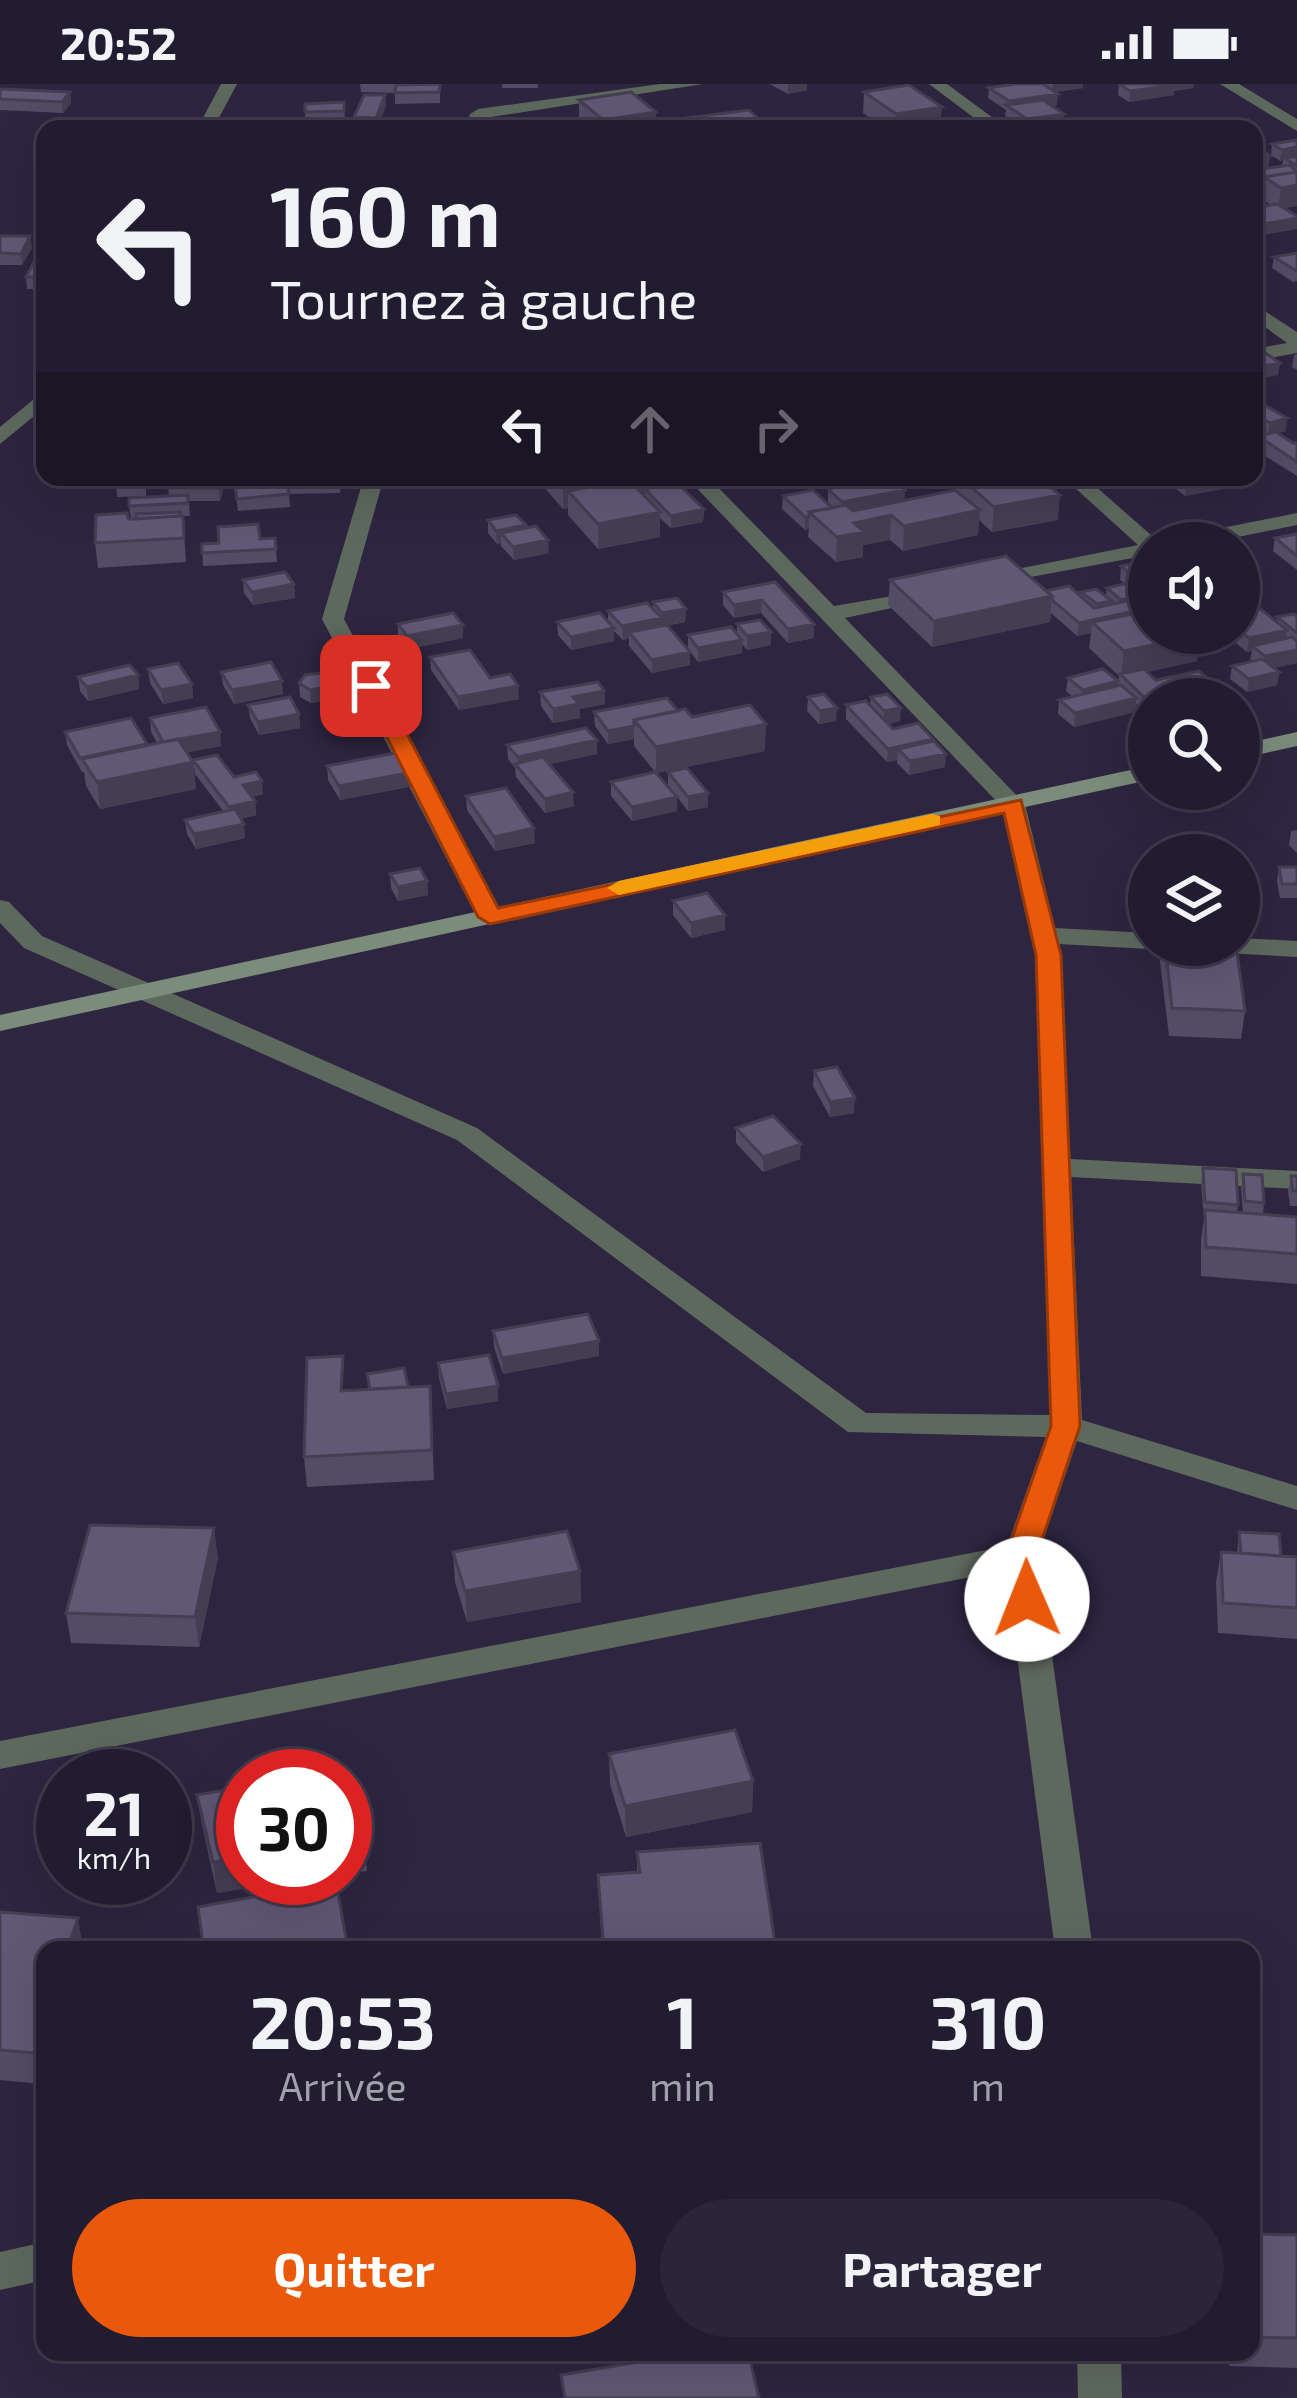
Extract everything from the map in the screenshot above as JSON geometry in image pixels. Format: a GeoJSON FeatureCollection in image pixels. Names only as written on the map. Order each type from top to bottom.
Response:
{"type":"FeatureCollection","features":[{"type":"Feature","properties":{"kind":"street"},"geometry":{"type":"LineString","coordinates":[[210,120],[229,84]]}},
{"type":"Feature","properties":{"kind":"street"},"geometry":{"type":"LineString","coordinates":[[476,120],[478,114],[695,84]]}},
{"type":"Feature","properties":{"kind":"street"},"geometry":{"type":"LineString","coordinates":[[937,84],[987,120]]}},
{"type":"Feature","properties":{"kind":"street"},"geometry":{"type":"LineString","coordinates":[[1228,84],[1297,126]]}},
{"type":"Feature","properties":{"kind":"street"},"geometry":{"type":"LineString","coordinates":[[1260,103],[1297,98]]}},
{"type":"Feature","properties":{"kind":"street"},"geometry":{"type":"LineString","coordinates":[[1263,317],[1297,344]]}},
{"type":"Feature","properties":{"kind":"street"},"geometry":{"type":"LineString","coordinates":[[1263,353],[1297,344]]}},
{"type":"Feature","properties":{"kind":"street"},"geometry":{"type":"LineString","coordinates":[[0,438],[36,404]]}},
{"type":"Feature","properties":{"kind":"street"},"geometry":{"type":"LineString","coordinates":[[371,486],[333,619],[490,917]]}},
{"type":"Feature","properties":{"kind":"street"},"geometry":{"type":"LineString","coordinates":[[705,486],[1013,804],[1044,935],[1066,1426],[1021,1555],[1073,1941]]}},
{"type":"Feature","properties":{"kind":"street"},"geometry":{"type":"LineString","coordinates":[[1083,486],[1128,527]]}},
{"type":"Feature","properties":{"kind":"street"},"geometry":{"type":"LineString","coordinates":[[1260,526],[1297,519]]}},
{"type":"Feature","properties":{"kind":"street"},"geometry":{"type":"LineString","coordinates":[[830,614],[1128,551]]}},
{"type":"Feature","properties":{"kind":"street"},"geometry":{"type":"LineString","coordinates":[[1260,747],[1297,739]]}},
{"type":"Feature","properties":{"kind":"street"},"geometry":{"type":"LineString","coordinates":[[0,1023],[1128,778]]}},
{"type":"Feature","properties":{"kind":"street"},"geometry":{"type":"LineString","coordinates":[[0,908],[33,942],[467,1134],[859,1424],[1066,1426],[1297,1498]]}},
{"type":"Feature","properties":{"kind":"street"},"geometry":{"type":"LineString","coordinates":[[1044,935],[1128,940]]}},
{"type":"Feature","properties":{"kind":"street"},"geometry":{"type":"LineString","coordinates":[[1260,947],[1297,949]]}},
{"type":"Feature","properties":{"kind":"street"},"geometry":{"type":"LineString","coordinates":[[1056,1167],[1297,1180]]}},
{"type":"Feature","properties":{"kind":"street"},"geometry":{"type":"LineString","coordinates":[[0,1754],[1021,1555]]}},
{"type":"Feature","properties":{"kind":"street"},"geometry":{"type":"LineString","coordinates":[[0,2270],[36,2263]]}},
{"type":"Feature","properties":{"kind":"street"},"geometry":{"type":"LineString","coordinates":[[1099,2361],[1100,2398]]}},
{"type":"Feature","properties":{"kind":"building"},"geometry":{"type":"Polygon","coordinates":[[[440,84],[439,92],[395,93],[396,85],[440,84]]]}},
{"type":"Feature","properties":{"kind":"building"},"geometry":{"type":"Polygon","coordinates":[[[1043,84],[1058,94],[1009,101],[989,88],[1043,84]]]}},
{"type":"Feature","properties":{"kind":"building"},"geometry":{"type":"Polygon","coordinates":[[[1119,84],[1174,84],[1175,85],[1130,91],[1119,84]]]}},
{"type":"Feature","properties":{"kind":"building"},"geometry":{"type":"Polygon","coordinates":[[[909,85],[942,107],[896,114],[864,92],[909,85]]]}},
{"type":"Feature","properties":{"kind":"building"},"geometry":{"type":"Polygon","coordinates":[[[0,89],[70,92],[62,102],[0,99],[0,89]]]}},
{"type":"Feature","properties":{"kind":"building"},"geometry":{"type":"Polygon","coordinates":[[[631,92],[656,112],[603,120],[579,100],[631,92]]]}},
{"type":"Feature","properties":{"kind":"building"},"geometry":{"type":"Polygon","coordinates":[[[364,95],[385,95],[376,118],[354,117],[364,95]]]}},
{"type":"Feature","properties":{"kind":"building"},"geometry":{"type":"Polygon","coordinates":[[[1043,100],[1064,114],[1027,119],[1006,105],[1043,100]]]}},
{"type":"Feature","properties":{"kind":"building"},"geometry":{"type":"Polygon","coordinates":[[[344,102],[344,111],[305,112],[305,104],[344,102]]]}},
{"type":"Feature","properties":{"kind":"building"},"geometry":{"type":"Polygon","coordinates":[[[749,110],[760,120],[679,120],[749,110]]]}},
{"type":"Feature","properties":{"kind":"building"},"geometry":{"type":"Polygon","coordinates":[[[1297,140],[1297,147],[1282,150],[1272,144],[1297,140]]]}},
{"type":"Feature","properties":{"kind":"building"},"geometry":{"type":"Polygon","coordinates":[[[1290,165],[1297,172],[1264,177],[1263,181],[1263,169],[1290,165]]]}},
{"type":"Feature","properties":{"kind":"building"},"geometry":{"type":"Polygon","coordinates":[[[1297,172],[1297,185],[1281,188],[1264,177],[1297,172]]]}},
{"type":"Feature","properties":{"kind":"building"},"geometry":{"type":"Polygon","coordinates":[[[1277,204],[1297,218],[1264,224],[1263,206],[1277,204]]]}},
{"type":"Feature","properties":{"kind":"building"},"geometry":{"type":"Polygon","coordinates":[[[0,236],[30,236],[21,254],[0,253],[0,236]]]}},
{"type":"Feature","properties":{"kind":"building"},"geometry":{"type":"Polygon","coordinates":[[[1297,253],[1297,270],[1274,257],[1297,253]]]}},
{"type":"Feature","properties":{"kind":"building"},"geometry":{"type":"Polygon","coordinates":[[[1263,351],[1280,363],[1263,366],[1263,351]]]}},
{"type":"Feature","properties":{"kind":"building"},"geometry":{"type":"Polygon","coordinates":[[[1263,407],[1287,418],[1270,423],[1263,419],[1263,407]]]}},
{"type":"Feature","properties":{"kind":"building"},"geometry":{"type":"Polygon","coordinates":[[[1276,432],[1297,443],[1297,462],[1263,439],[1263,435],[1276,432]]]}},
{"type":"Feature","properties":{"kind":"building"},"geometry":{"type":"Polygon","coordinates":[[[169,486],[219,486],[218,488],[169,486]]]}},
{"type":"Feature","properties":{"kind":"building"},"geometry":{"type":"Polygon","coordinates":[[[287,486],[289,494],[237,499],[235,488],[287,486]]]}},
{"type":"Feature","properties":{"kind":"building"},"geometry":{"type":"Polygon","coordinates":[[[635,486],[660,512],[598,524],[568,491],[635,486]]]}},
{"type":"Feature","properties":{"kind":"building"},"geometry":{"type":"Polygon","coordinates":[[[680,486],[704,509],[671,516],[645,489],[680,486]]]}},
{"type":"Feature","properties":{"kind":"building"},"geometry":{"type":"Polygon","coordinates":[[[900,486],[905,490],[842,502],[828,489],[900,486]]]}},
{"type":"Feature","properties":{"kind":"building"},"geometry":{"type":"Polygon","coordinates":[[[970,486],[1050,486],[1060,495],[994,507],[970,486]]]}},
{"type":"Feature","properties":{"kind":"building"},"geometry":{"type":"Polygon","coordinates":[[[813,490],[832,508],[805,517],[783,496],[813,490]]]}},
{"type":"Feature","properties":{"kind":"building"},"geometry":{"type":"Polygon","coordinates":[[[955,490],[980,510],[904,526],[891,515],[854,523],[864,532],[837,537],[809,512],[846,505],[853,511],[955,490]]]}},
{"type":"Feature","properties":{"kind":"building"},"geometry":{"type":"Polygon","coordinates":[[[188,495],[188,503],[129,506],[129,498],[188,495]]]}},
{"type":"Feature","properties":{"kind":"building"},"geometry":{"type":"Polygon","coordinates":[[[180,512],[180,516],[136,519],[136,514],[180,512]]]}},
{"type":"Feature","properties":{"kind":"building"},"geometry":{"type":"Polygon","coordinates":[[[127,513],[128,519],[183,516],[184,538],[95,543],[96,515],[127,513]]]}},
{"type":"Feature","properties":{"kind":"building"},"geometry":{"type":"Polygon","coordinates":[[[516,515],[526,525],[496,531],[488,520],[516,515]]]}},
{"type":"Feature","properties":{"kind":"building"},"geometry":{"type":"Polygon","coordinates":[[[258,524],[260,539],[275,538],[276,549],[202,553],[202,544],[219,543],[218,527],[258,524]]]}},
{"type":"Feature","properties":{"kind":"building"},"geometry":{"type":"Polygon","coordinates":[[[536,526],[548,540],[513,547],[501,533],[536,526]]]}},
{"type":"Feature","properties":{"kind":"building"},"geometry":{"type":"Polygon","coordinates":[[[1297,534],[1297,556],[1275,538],[1297,534]]]}},
{"type":"Feature","properties":{"kind":"building"},"geometry":{"type":"Polygon","coordinates":[[[1006,556],[1052,596],[934,621],[890,580],[1006,556]]]}},
{"type":"Feature","properties":{"kind":"building"},"geometry":{"type":"Polygon","coordinates":[[[285,572],[294,584],[252,592],[243,580],[285,572]]]}},
{"type":"Feature","properties":{"kind":"building"},"geometry":{"type":"Polygon","coordinates":[[[775,582],[814,624],[788,629],[762,600],[734,605],[723,592],[775,582]]]}},
{"type":"Feature","properties":{"kind":"building"},"geometry":{"type":"Polygon","coordinates":[[[1128,583],[1128,598],[1121,600],[1107,588],[1128,583]]]}},
{"type":"Feature","properties":{"kind":"building"},"geometry":{"type":"Polygon","coordinates":[[[1069,586],[1094,608],[1128,601],[1128,612],[1079,623],[1046,591],[1069,586]]]}},
{"type":"Feature","properties":{"kind":"building"},"geometry":{"type":"Polygon","coordinates":[[[1096,589],[1112,601],[1097,604],[1081,592],[1096,589]]]}},
{"type":"Feature","properties":{"kind":"building"},"geometry":{"type":"Polygon","coordinates":[[[677,598],[686,609],[662,613],[653,602],[677,598]]]}},
{"type":"Feature","properties":{"kind":"building"},"geometry":{"type":"Polygon","coordinates":[[[647,603],[662,618],[622,626],[608,611],[647,603]]]}},
{"type":"Feature","properties":{"kind":"building"},"geometry":{"type":"Polygon","coordinates":[[[1260,609],[1287,630],[1260,636],[1260,609]]]}},
{"type":"Feature","properties":{"kind":"building"},"geometry":{"type":"Polygon","coordinates":[[[453,613],[463,625],[407,636],[398,624],[453,613]]]}},
{"type":"Feature","properties":{"kind":"building"},"geometry":{"type":"Polygon","coordinates":[[[600,613],[614,628],[571,637],[557,622],[600,613]]]}},
{"type":"Feature","properties":{"kind":"building"},"geometry":{"type":"Polygon","coordinates":[[[1128,615],[1128,650],[1124,651],[1092,622],[1128,615]]]}},
{"type":"Feature","properties":{"kind":"building"},"geometry":{"type":"Polygon","coordinates":[[[1297,616],[1297,633],[1277,617],[1297,616]]]}},
{"type":"Feature","properties":{"kind":"building"},"geometry":{"type":"Polygon","coordinates":[[[760,620],[771,632],[747,636],[737,624],[760,620]]]}},
{"type":"Feature","properties":{"kind":"building"},"geometry":{"type":"Polygon","coordinates":[[[667,625],[690,652],[652,660],[629,632],[667,625]]]}},
{"type":"Feature","properties":{"kind":"building"},"geometry":{"type":"Polygon","coordinates":[[[731,627],[742,640],[698,648],[688,635],[731,627]]]}},
{"type":"Feature","properties":{"kind":"building"},"geometry":{"type":"Polygon","coordinates":[[[1292,637],[1297,650],[1265,656],[1260,644],[1292,637]]]}},
{"type":"Feature","properties":{"kind":"building"},"geometry":{"type":"Polygon","coordinates":[[[470,650],[490,678],[510,674],[518,686],[458,697],[430,657],[470,650]]]}},
{"type":"Feature","properties":{"kind":"building"},"geometry":{"type":"Polygon","coordinates":[[[1262,659],[1279,672],[1248,678],[1232,666],[1262,659]]]}},
{"type":"Feature","properties":{"kind":"building"},"geometry":{"type":"Polygon","coordinates":[[[271,662],[282,681],[232,690],[221,672],[271,662]]]}},
{"type":"Feature","properties":{"kind":"building"},"geometry":{"type":"Polygon","coordinates":[[[178,663],[192,684],[161,690],[148,669],[178,663]]]}},
{"type":"Feature","properties":{"kind":"building"},"geometry":{"type":"Polygon","coordinates":[[[130,665],[138,675],[87,687],[78,677],[130,665]]]}},
{"type":"Feature","properties":{"kind":"building"},"geometry":{"type":"Polygon","coordinates":[[[1103,669],[1118,681],[1083,690],[1068,678],[1103,669]]]}},
{"type":"Feature","properties":{"kind":"building"},"geometry":{"type":"Polygon","coordinates":[[[1144,669],[1154,678],[1128,678],[1128,682],[1120,674],[1144,669]]]}},
{"type":"Feature","properties":{"kind":"building"},"geometry":{"type":"Polygon","coordinates":[[[1199,671],[1207,678],[1166,678],[1199,671]]]}},
{"type":"Feature","properties":{"kind":"building"},"geometry":{"type":"Polygon","coordinates":[[[322,673],[334,678],[332,686],[310,690],[299,683],[305,675],[322,673]]]}},
{"type":"Feature","properties":{"kind":"building"},"geometry":{"type":"Polygon","coordinates":[[[598,682],[604,691],[573,697],[579,704],[553,709],[540,692],[598,682]]]}},
{"type":"Feature","properties":{"kind":"building"},"geometry":{"type":"Polygon","coordinates":[[[1121,685],[1128,691],[1128,700],[1075,713],[1059,700],[1121,685]]]}},
{"type":"Feature","properties":{"kind":"building"},"geometry":{"type":"Polygon","coordinates":[[[824,694],[837,708],[820,711],[808,697],[824,694]]]}},
{"type":"Feature","properties":{"kind":"building"},"geometry":{"type":"Polygon","coordinates":[[[887,694],[901,708],[884,711],[871,697],[887,694]]]}},
{"type":"Feature","properties":{"kind":"building"},"geometry":{"type":"Polygon","coordinates":[[[290,697],[299,714],[258,722],[248,705],[290,697]]]}},
{"type":"Feature","properties":{"kind":"building"},"geometry":{"type":"Polygon","coordinates":[[[667,698],[678,711],[608,731],[594,712],[667,698]]]}},
{"type":"Feature","properties":{"kind":"building"},"geometry":{"type":"Polygon","coordinates":[[[866,701],[893,729],[918,723],[933,739],[888,749],[846,705],[866,701]]]}},
{"type":"Feature","properties":{"kind":"building"},"geometry":{"type":"Polygon","coordinates":[[[750,705],[766,724],[656,747],[634,720],[685,709],[692,717],[750,705]]]}},
{"type":"Feature","properties":{"kind":"building"},"geometry":{"type":"Polygon","coordinates":[[[206,707],[220,732],[163,742],[150,718],[206,707]]]}},
{"type":"Feature","properties":{"kind":"building"},"geometry":{"type":"Polygon","coordinates":[[[131,718],[147,744],[80,758],[65,732],[131,718]]]}},
{"type":"Feature","properties":{"kind":"building"},"geometry":{"type":"Polygon","coordinates":[[[586,728],[597,740],[518,757],[507,745],[586,728]]]}},
{"type":"Feature","properties":{"kind":"building"},"geometry":{"type":"Polygon","coordinates":[[[178,739],[193,762],[97,782],[82,759],[178,739]]]}},
{"type":"Feature","properties":{"kind":"building"},"geometry":{"type":"Polygon","coordinates":[[[934,741],[946,754],[910,761],[898,749],[934,741]]]}},
{"type":"Feature","properties":{"kind":"building"},"geometry":{"type":"Polygon","coordinates":[[[400,752],[413,772],[339,786],[327,766],[400,752]]]}},
{"type":"Feature","properties":{"kind":"building"},"geometry":{"type":"Polygon","coordinates":[[[217,755],[234,777],[256,772],[262,781],[243,785],[255,801],[229,807],[193,760],[217,755]]]}},
{"type":"Feature","properties":{"kind":"building"},"geometry":{"type":"Polygon","coordinates":[[[543,757],[573,792],[545,799],[515,764],[543,757]]]}},
{"type":"Feature","properties":{"kind":"building"},"geometry":{"type":"Polygon","coordinates":[[[687,768],[708,793],[688,797],[668,772],[687,768]]]}},
{"type":"Feature","properties":{"kind":"building"},"geometry":{"type":"Polygon","coordinates":[[[655,772],[677,797],[632,807],[611,782],[655,772]]]}},
{"type":"Feature","properties":{"kind":"building"},"geometry":{"type":"Polygon","coordinates":[[[506,788],[534,828],[494,837],[466,796],[506,788]]]}},
{"type":"Feature","properties":{"kind":"building"},"geometry":{"type":"Polygon","coordinates":[[[235,809],[244,824],[194,834],[185,820],[235,809]]]}},
{"type":"Feature","properties":{"kind":"building"},"geometry":{"type":"Polygon","coordinates":[[[1279,867],[1297,867],[1297,884],[1282,884],[1279,867]]]}},
{"type":"Feature","properties":{"kind":"building"},"geometry":{"type":"Polygon","coordinates":[[[420,868],[427,881],[398,887],[390,874],[420,868]]]}},
{"type":"Feature","properties":{"kind":"building"},"geometry":{"type":"Polygon","coordinates":[[[707,893],[725,915],[691,923],[673,901],[707,893]]]}},
{"type":"Feature","properties":{"kind":"building"},"geometry":{"type":"Polygon","coordinates":[[[1167,966],[1239,966],[1245,1011],[1172,1008],[1167,966]]]}},
{"type":"Feature","properties":{"kind":"building"},"geometry":{"type":"Polygon","coordinates":[[[837,1067],[855,1098],[830,1102],[814,1071],[837,1067]]]}},
{"type":"Feature","properties":{"kind":"building"},"geometry":{"type":"Polygon","coordinates":[[[773,1116],[801,1144],[763,1157],[736,1128],[773,1116]]]}},
{"type":"Feature","properties":{"kind":"building"},"geometry":{"type":"Polygon","coordinates":[[[1203,1168],[1236,1170],[1238,1205],[1205,1202],[1203,1168]]]}},
{"type":"Feature","properties":{"kind":"building"},"geometry":{"type":"Polygon","coordinates":[[[1243,1174],[1262,1175],[1264,1203],[1245,1201],[1243,1174]]]}},
{"type":"Feature","properties":{"kind":"building"},"geometry":{"type":"Polygon","coordinates":[[[1205,1210],[1297,1217],[1297,1254],[1206,1247],[1205,1210]]]}},
{"type":"Feature","properties":{"kind":"building"},"geometry":{"type":"Polygon","coordinates":[[[588,1314],[599,1341],[502,1358],[493,1331],[588,1314]]]}},
{"type":"Feature","properties":{"kind":"building"},"geometry":{"type":"Polygon","coordinates":[[[489,1355],[498,1386],[446,1394],[438,1363],[489,1355]]]}},
{"type":"Feature","properties":{"kind":"building"},"geometry":{"type":"Polygon","coordinates":[[[343,1356],[341,1391],[430,1386],[432,1450],[304,1457],[307,1358],[343,1356]]]}},
{"type":"Feature","properties":{"kind":"building"},"geometry":{"type":"Polygon","coordinates":[[[404,1368],[408,1387],[370,1389],[367,1374],[404,1368]]]}},
{"type":"Feature","properties":{"kind":"building"},"geometry":{"type":"Polygon","coordinates":[[[90,1525],[214,1528],[195,1617],[66,1613],[90,1525]]]}},
{"type":"Feature","properties":{"kind":"building"},"geometry":{"type":"Polygon","coordinates":[[[567,1531],[580,1571],[465,1591],[453,1552],[567,1531]]]}},
{"type":"Feature","properties":{"kind":"building"},"geometry":{"type":"Polygon","coordinates":[[[1239,1532],[1279,1534],[1281,1556],[1241,1553],[1239,1532]]]}},
{"type":"Feature","properties":{"kind":"building"},"geometry":{"type":"Polygon","coordinates":[[[1221,1552],[1297,1557],[1297,1608],[1223,1603],[1221,1552]]]}},
{"type":"Feature","properties":{"kind":"building"},"geometry":{"type":"Polygon","coordinates":[[[735,1730],[753,1781],[625,1806],[609,1754],[735,1730]]]}},
{"type":"Feature","properties":{"kind":"building"},"geometry":{"type":"Polygon","coordinates":[[[216,1792],[216,1862],[213,1862],[197,1795],[216,1792]]]}},
{"type":"Feature","properties":{"kind":"building"},"geometry":{"type":"Polygon","coordinates":[[[760,1843],[775,1941],[603,1941],[598,1875],[640,1872],[637,1852],[760,1843]]]}},
{"type":"Feature","properties":{"kind":"building"},"geometry":{"type":"Polygon","coordinates":[[[216,1904],[340,1905],[346,1941],[203,1941],[198,1907],[216,1904]]]}},
{"type":"Feature","properties":{"kind":"building"},"geometry":{"type":"Polygon","coordinates":[[[0,1912],[78,1918],[70,1941],[36,1941],[34,2053],[0,2050],[0,1912]]]}},
{"type":"Feature","properties":{"kind":"building"},"geometry":{"type":"Polygon","coordinates":[[[1260,2234],[1297,2235],[1297,2338],[1260,2337],[1260,2234]]]}},
{"type":"Feature","properties":{"kind":"building"},"geometry":{"type":"Polygon","coordinates":[[[644,2361],[750,2361],[759,2398],[565,2398],[561,2375],[644,2361]]]}},
{"type":"Feature","properties":{"kind":"slow traffic"},"geometry":{"type":"LineString","coordinates":[[619,888],[932,820]]}},
{"type":"Feature","properties":{"kind":"route"},"geometry":{"type":"LineString","coordinates":[[371,686],[490,917],[1013,804],[1048,955],[1066,1426],[1021,1555],[1027,1599]]}}]}
